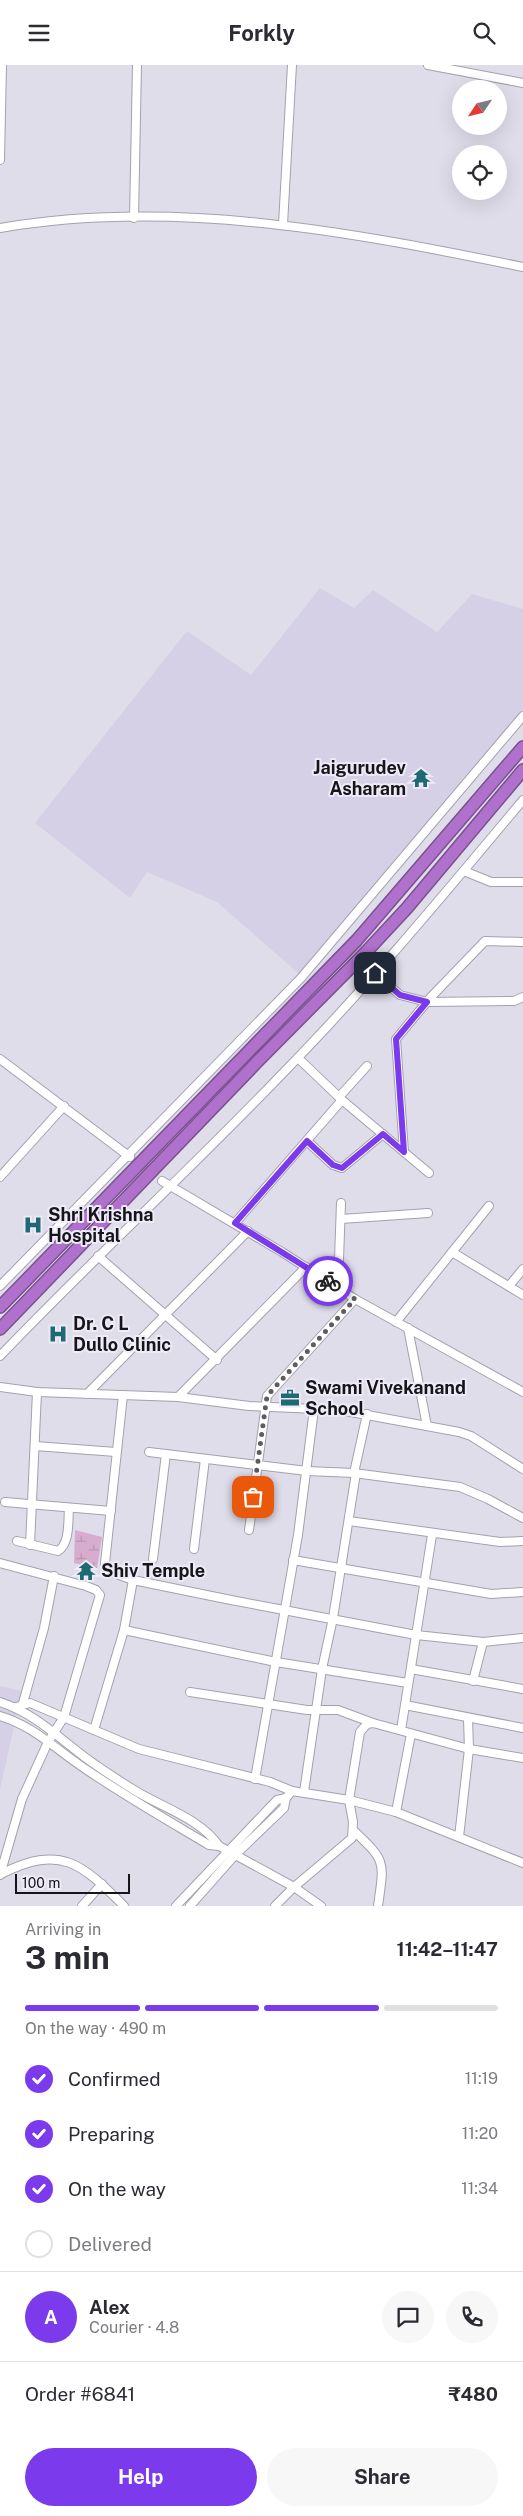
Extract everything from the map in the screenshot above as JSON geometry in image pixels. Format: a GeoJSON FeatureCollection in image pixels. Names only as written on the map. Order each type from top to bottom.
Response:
{"type":"FeatureCollection","features":[{"type":"Feature","properties":{"kind":"highway"},"geometry":{"type":"LineString","coordinates":[[0,1307],[357,940],[523,747]]}},
{"type":"Feature","properties":{"kind":"highway"},"geometry":{"type":"LineString","coordinates":[[0,1329],[258,1061],[367,951],[407,908],[523,770]]}},
{"type":"Feature","properties":{"kind":"street"},"geometry":{"type":"LineString","coordinates":[[0,160],[2,65]]}},
{"type":"Feature","properties":{"kind":"street"},"geometry":{"type":"LineString","coordinates":[[134,218],[137,65]]}},
{"type":"Feature","properties":{"kind":"street"},"geometry":{"type":"LineString","coordinates":[[283,224],[292,65]]}},
{"type":"Feature","properties":{"kind":"street"},"geometry":{"type":"LineString","coordinates":[[428,65],[523,83]]}},
{"type":"Feature","properties":{"kind":"street"},"geometry":{"type":"LineString","coordinates":[[0,228],[73,219],[160,216],[283,224],[380,239],[523,267]]}},
{"type":"Feature","properties":{"kind":"street"},"geometry":{"type":"LineString","coordinates":[[0,1286],[301,978],[523,716]]}},
{"type":"Feature","properties":{"kind":"street"},"geometry":{"type":"LineString","coordinates":[[0,1356],[98,1255],[172,1187],[298,1058],[464,871],[523,800]]}},
{"type":"Feature","properties":{"kind":"street"},"geometry":{"type":"LineString","coordinates":[[464,871],[491,882],[523,883]]}},
{"type":"Feature","properties":{"kind":"street"},"geometry":{"type":"LineString","coordinates":[[404,1152],[396,1039],[427,1002],[485,941],[523,942]]}},
{"type":"Feature","properties":{"kind":"street"},"geometry":{"type":"LineString","coordinates":[[375,973],[400,995],[427,1002],[514,1001],[523,997]]}},
{"type":"Feature","properties":{"kind":"street"},"geometry":{"type":"LineString","coordinates":[[298,1058],[341,1098],[429,1173]]}},
{"type":"Feature","properties":{"kind":"street"},"geometry":{"type":"LineString","coordinates":[[0,1059],[129,1156]]}},
{"type":"Feature","properties":{"kind":"street"},"geometry":{"type":"LineString","coordinates":[[235,1223],[307,1141],[367,1066]]}},
{"type":"Feature","properties":{"kind":"street"},"geometry":{"type":"LineString","coordinates":[[2,1171],[64,1106]]}},
{"type":"Feature","properties":{"kind":"street"},"geometry":{"type":"LineString","coordinates":[[307,1141],[333,1165],[342,1168],[383,1134]]}},
{"type":"Feature","properties":{"kind":"street"},"geometry":{"type":"LineString","coordinates":[[162,1181],[235,1223],[355,1299],[522,1389]]}},
{"type":"Feature","properties":{"kind":"street"},"geometry":{"type":"LineString","coordinates":[[338,1287],[341,1203]]}},
{"type":"Feature","properties":{"kind":"street"},"geometry":{"type":"LineString","coordinates":[[396,1322],[489,1205]]}},
{"type":"Feature","properties":{"kind":"street"},"geometry":{"type":"LineString","coordinates":[[341,1219],[428,1213]]}},
{"type":"Feature","properties":{"kind":"street"},"geometry":{"type":"LineString","coordinates":[[87,1395],[248,1231]]}},
{"type":"Feature","properties":{"kind":"street"},"geometry":{"type":"LineString","coordinates":[[452,1251],[523,1295]]}},
{"type":"Feature","properties":{"kind":"street"},"geometry":{"type":"LineString","coordinates":[[98,1255],[217,1360]]}},
{"type":"Feature","properties":{"kind":"street"},"geometry":{"type":"LineString","coordinates":[[178,1397],[217,1360],[306,1267]]}},
{"type":"Feature","properties":{"kind":"street"},"geometry":{"type":"LineString","coordinates":[[509,1287],[523,1269]]}},
{"type":"Feature","properties":{"kind":"street"},"geometry":{"type":"LineString","coordinates":[[249,1530],[264,1407],[271,1389],[355,1299]]}},
{"type":"Feature","properties":{"kind":"street"},"geometry":{"type":"LineString","coordinates":[[408,1328],[427,1426]]}},
{"type":"Feature","properties":{"kind":"street"},"geometry":{"type":"LineString","coordinates":[[0,1387],[37,1392],[87,1395],[178,1397],[264,1407],[367,1414],[460,1432],[471,1436],[523,1469]]}},
{"type":"Feature","properties":{"kind":"street"},"geometry":{"type":"LineString","coordinates":[[30,1545],[30,1505],[37,1392]]}},
{"type":"Feature","properties":{"kind":"street"},"geometry":{"type":"LineString","coordinates":[[123,1395],[106,1568],[114,1574],[133,1580],[416,1635],[484,1642],[523,1638]]}},
{"type":"Feature","properties":{"kind":"street"},"geometry":{"type":"LineString","coordinates":[[256,1779],[307,1471],[314,1409]]}},
{"type":"Feature","properties":{"kind":"street"},"geometry":{"type":"LineString","coordinates":[[304,1792],[322,1669],[333,1618],[355,1473],[367,1414]]}},
{"type":"Feature","properties":{"kind":"street"},"geometry":{"type":"LineString","coordinates":[[35,1446],[116,1452]]}},
{"type":"Feature","properties":{"kind":"street"},"geometry":{"type":"LineString","coordinates":[[149,1452],[307,1471],[355,1473],[460,1487],[488,1499],[523,1518]]}},
{"type":"Feature","properties":{"kind":"street"},"geometry":{"type":"LineString","coordinates":[[153,1559],[166,1454]]}},
{"type":"Feature","properties":{"kind":"street"},"geometry":{"type":"LineString","coordinates":[[194,1549],[205,1459]]}},
{"type":"Feature","properties":{"kind":"street"},"geometry":{"type":"LineString","coordinates":[[5,1502],[111,1511]]}},
{"type":"Feature","properties":{"kind":"street"},"geometry":{"type":"LineString","coordinates":[[17,1541],[58,1551],[63,1548],[66,1542],[69,1508]]}},
{"type":"Feature","properties":{"kind":"street"},"geometry":{"type":"LineString","coordinates":[[349,1521],[432,1535],[500,1543],[523,1541]]}},
{"type":"Feature","properties":{"kind":"street"},"geometry":{"type":"LineString","coordinates":[[401,1730],[432,1535]]}},
{"type":"Feature","properties":{"kind":"street"},"geometry":{"type":"LineString","coordinates":[[293,1560],[341,1570],[491,1594],[523,1592]]}},
{"type":"Feature","properties":{"kind":"street"},"geometry":{"type":"LineString","coordinates":[[0,1563],[54,1576],[95,1589],[100,1595],[64,1717],[48,1742],[22,1799],[0,1874]]}},
{"type":"Feature","properties":{"kind":"street"},"geometry":{"type":"LineString","coordinates":[[20,1705],[44,1628],[54,1576]]}},
{"type":"Feature","properties":{"kind":"street"},"geometry":{"type":"LineString","coordinates":[[94,1730],[124,1630],[133,1580]]}},
{"type":"Feature","properties":{"kind":"street"},"geometry":{"type":"LineString","coordinates":[[124,1630],[276,1662],[408,1683]]}},
{"type":"Feature","properties":{"kind":"street"},"geometry":{"type":"LineString","coordinates":[[473,1681],[484,1642]]}},
{"type":"Feature","properties":{"kind":"street"},"geometry":{"type":"LineString","coordinates":[[411,1669],[523,1689]]}},
{"type":"Feature","properties":{"kind":"street"},"geometry":{"type":"LineString","coordinates":[[190,1692],[316,1711],[338,1710],[411,1734],[469,1749],[523,1758]]}},
{"type":"Feature","properties":{"kind":"street"},"geometry":{"type":"LineString","coordinates":[[0,1703],[20,1705],[30,1703],[139,1749],[256,1779],[292,1791],[349,1800],[396,1812],[523,1863]]}},
{"type":"Feature","properties":{"kind":"street"},"geometry":{"type":"LineString","coordinates":[[20,1705],[86,1758],[136,1791],[164,1805],[213,1836],[219,1846]]}},
{"type":"Feature","properties":{"kind":"street"},"geometry":{"type":"LineString","coordinates":[[405,1705],[523,1729]]}},
{"type":"Feature","properties":{"kind":"street"},"geometry":{"type":"LineString","coordinates":[[0,1716],[22,1724],[84,1768],[209,1845],[219,1846],[294,1887],[321,1906]]}},
{"type":"Feature","properties":{"kind":"street"},"geometry":{"type":"LineString","coordinates":[[459,1837],[469,1749],[468,1719]]}},
{"type":"Feature","properties":{"kind":"street"},"geometry":{"type":"LineString","coordinates":[[275,1906],[294,1887],[348,1844],[354,1831],[349,1800],[360,1732],[367,1724],[373,1723]]}},
{"type":"Feature","properties":{"kind":"street"},"geometry":{"type":"LineString","coordinates":[[396,1812],[411,1734]]}},
{"type":"Feature","properties":{"kind":"street"},"geometry":{"type":"LineString","coordinates":[[176,1906],[277,1800],[286,1797],[292,1791]]}},
{"type":"Feature","properties":{"kind":"street"},"geometry":{"type":"LineString","coordinates":[[190,1906],[235,1855],[284,1809],[286,1797]]}},
{"type":"Feature","properties":{"kind":"street"},"geometry":{"type":"LineString","coordinates":[[160,1815],[164,1805]]}},
{"type":"Feature","properties":{"kind":"street"},"geometry":{"type":"LineString","coordinates":[[354,1831],[374,1850],[382,1863],[378,1906]]}},
{"type":"Feature","properties":{"kind":"street"},"geometry":{"type":"LineString","coordinates":[[0,1874],[29,1863],[61,1859],[74,1863],[102,1884],[124,1906]]}},
{"type":"Feature","properties":{"kind":"street"},"geometry":{"type":"LineString","coordinates":[[82,1906],[102,1884]]}},
{"type":"Feature","properties":{"kind":"shaded area"},"geometry":{"type":"Polygon","coordinates":[[[320,588],[354,608],[373,590],[437,632],[472,594],[523,609],[523,710],[476,771],[299,974],[217,902],[147,872],[130,898],[35,823],[187,631],[251,675],[320,588]]]}},
{"type":"Feature","properties":{"kind":"shaded area"},"geometry":{"type":"Polygon","coordinates":[[[0,1686],[22,1691],[0,1789],[0,1686]]]}},
{"type":"Feature","properties":{"kind":"green space"},"geometry":{"type":"Polygon","coordinates":[[[75,1530],[102,1537],[97,1568],[74,1563],[75,1530]]]}},
{"type":"Feature","properties":{"kind":"tunnel"},"geometry":{"type":"LineString","coordinates":[[130,1157],[162,1181]]}},
{"type":"Feature","properties":{"kind":"way so far"},"geometry":{"type":"LineString","coordinates":[[253,1497],[256,1464],[267,1396],[271,1389],[355,1299],[328,1281]]}},
{"type":"Feature","properties":{"kind":"place","name":"Jaigurudev Asharam"},"geometry":{"type":"Point","coordinates":[421,778]}},
{"type":"Feature","properties":{"kind":"place","name":"Shri Krishna Hospital"},"geometry":{"type":"Point","coordinates":[33,1225]}},
{"type":"Feature","properties":{"kind":"place","name":"Dr. C L Dullo Clinic"},"geometry":{"type":"Point","coordinates":[58,1334]}},
{"type":"Feature","properties":{"kind":"place","name":"Swami Vivekanand School"},"geometry":{"type":"Point","coordinates":[290,1398]}},
{"type":"Feature","properties":{"kind":"place","name":"Shiv Temple"},"geometry":{"type":"Point","coordinates":[86,1571]}},
{"type":"Feature","properties":{"kind":"route"},"geometry":{"type":"LineString","coordinates":[[328,1281],[235,1223],[307,1141],[333,1165],[342,1168],[383,1134],[404,1152],[396,1039],[427,1002],[400,995],[375,973]]}}]}
